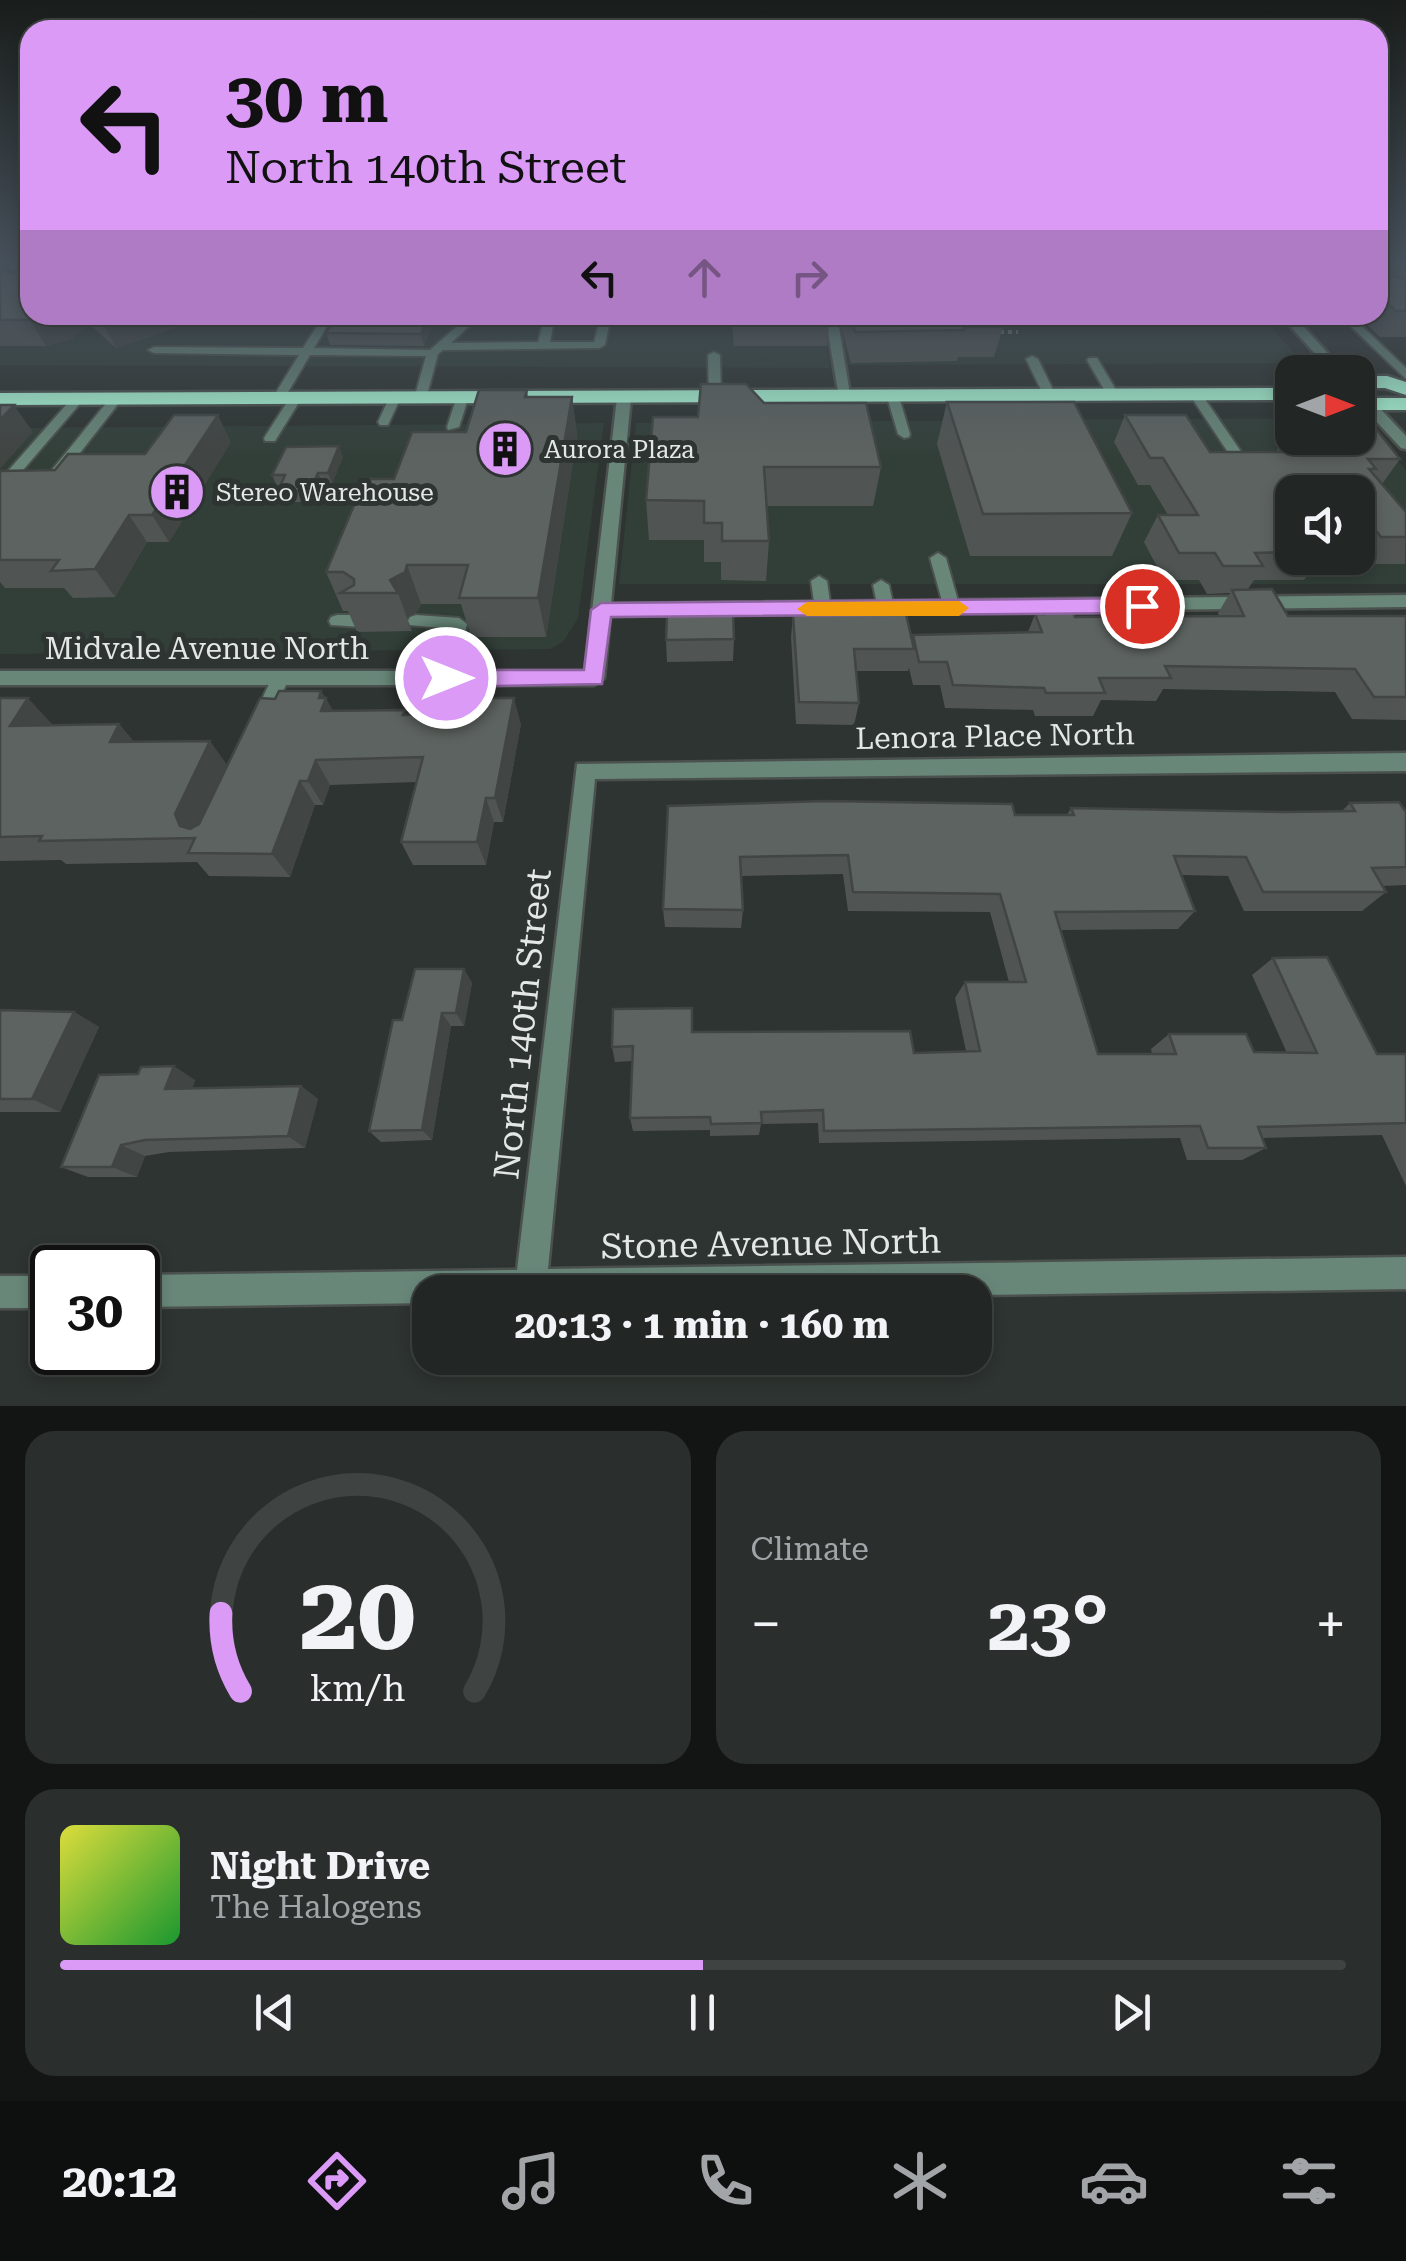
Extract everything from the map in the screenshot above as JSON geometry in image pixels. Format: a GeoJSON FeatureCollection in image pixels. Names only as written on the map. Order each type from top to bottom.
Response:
{"type":"FeatureCollection","features":[{"type":"Feature","properties":{"kind":"highway"},"geometry":{"type":"LineString","coordinates":[[1375,382],[1406,389]]}},
{"type":"Feature","properties":{"kind":"highway"},"geometry":{"type":"LineString","coordinates":[[0,399],[116,399],[184,405],[286,399],[1057,399],[1275,394]]}},
{"type":"Feature","properties":{"kind":"highway"},"geometry":{"type":"LineString","coordinates":[[1375,404],[1406,404]]}},
{"type":"Feature","properties":{"kind":"street"},"geometry":{"type":"LineString","coordinates":[[833,329],[846,397]]}},
{"type":"Feature","properties":{"kind":"street"},"geometry":{"type":"LineString","coordinates":[[1299,329],[1324,355]]}},
{"type":"Feature","properties":{"kind":"street"},"geometry":{"type":"LineString","coordinates":[[624,398],[601,610],[1406,601]]}},
{"type":"Feature","properties":{"kind":"street"},"geometry":{"type":"LineString","coordinates":[[1375,415],[1406,444]]}},
{"type":"Feature","properties":{"kind":"street","name":"Midvale Avenue North"},"geometry":{"type":"LineString","coordinates":[[0,678],[594,678],[601,610]]}},
{"type":"Feature","properties":{"kind":"street","name":"Lenora Place North"},"geometry":{"type":"LineString","coordinates":[[585,770],[1406,762]]}},
{"type":"Feature","properties":{"kind":"street","name":"North 140th Street"},"geometry":{"type":"LineString","coordinates":[[531,1275],[585,770]]}},
{"type":"Feature","properties":{"kind":"street","name":"Stone Avenue North"},"geometry":{"type":"LineString","coordinates":[[992,1279],[1406,1273]]}},
{"type":"Feature","properties":{"kind":"street","name":"Stone Avenue North"},"geometry":{"type":"LineString","coordinates":[[160,1290],[412,1287]]}},
{"type":"Feature","properties":{"kind":"street"},"geometry":{"type":"LineString","coordinates":[[0,1292],[30,1292]]}},
{"type":"Feature","properties":{"kind":"lane"},"geometry":{"type":"LineString","coordinates":[[270,438],[307,351],[321,329]]}},
{"type":"Feature","properties":{"kind":"lane"},"geometry":{"type":"LineString","coordinates":[[420,398],[436,350],[460,329]]}},
{"type":"Feature","properties":{"kind":"lane"},"geometry":{"type":"LineString","coordinates":[[543,348],[547,329]]}},
{"type":"Feature","properties":{"kind":"lane"},"geometry":{"type":"LineString","coordinates":[[154,350],[543,348],[599,345],[603,329]]}},
{"type":"Feature","properties":{"kind":"lane"},"geometry":{"type":"LineString","coordinates":[[1358,329],[1406,375]]}},
{"type":"Feature","properties":{"kind":"lane"},"geometry":{"type":"LineString","coordinates":[[1366,329],[1375,337],[1368,339]]}},
{"type":"Feature","properties":{"kind":"lane"},"geometry":{"type":"LineString","coordinates":[[714,355],[715,398]]}},
{"type":"Feature","properties":{"kind":"lane"},"geometry":{"type":"LineString","coordinates":[[1032,359],[1057,399]]}},
{"type":"Feature","properties":{"kind":"lane"},"geometry":{"type":"LineString","coordinates":[[1093,360],[1113,395]]}},
{"type":"Feature","properties":{"kind":"lane"},"geometry":{"type":"LineString","coordinates":[[1196,395],[1248,470]]}},
{"type":"Feature","properties":{"kind":"lane"},"geometry":{"type":"LineString","coordinates":[[893,396],[904,434]]}},
{"type":"Feature","properties":{"kind":"lane"},"geometry":{"type":"LineString","coordinates":[[384,422],[394,398]]}},
{"type":"Feature","properties":{"kind":"lane"},"geometry":{"type":"LineString","coordinates":[[453,427],[462,398]]}},
{"type":"Feature","properties":{"kind":"lane"},"geometry":{"type":"LineString","coordinates":[[0,488],[78,399]]}},
{"type":"Feature","properties":{"kind":"lane"},"geometry":{"type":"LineString","coordinates":[[48,484],[116,399]]}},
{"type":"Feature","properties":{"kind":"lane"},"geometry":{"type":"LineString","coordinates":[[938,558],[952,608]]}},
{"type":"Feature","properties":{"kind":"lane"},"geometry":{"type":"LineString","coordinates":[[819,581],[823,609]]}},
{"type":"Feature","properties":{"kind":"lane"},"geometry":{"type":"LineString","coordinates":[[881,584],[886,609]]}},
{"type":"Feature","properties":{"kind":"lane"},"geometry":{"type":"LineString","coordinates":[[338,621],[360,621]]}},
{"type":"Feature","properties":{"kind":"lane"},"geometry":{"type":"LineString","coordinates":[[416,621],[459,624],[446,678]]}},
{"type":"Feature","properties":{"kind":"lane"},"geometry":{"type":"LineString","coordinates":[[256,732],[280,678]]}},
{"type":"Feature","properties":{"kind":"path"},"geometry":{"type":"LineString","coordinates":[[1000,332],[1018,332]]}},
{"type":"Feature","properties":{"kind":"shaded area"},"geometry":{"type":"Polygon","coordinates":[[[0,329],[823,329],[830,368],[0,365],[0,329]]]}},
{"type":"Feature","properties":{"kind":"shaded area"},"geometry":{"type":"Polygon","coordinates":[[[842,329],[1272,329],[1296,355],[1275,355],[1275,363],[849,365],[842,329]]]}},
{"type":"Feature","properties":{"kind":"shaded area"},"geometry":{"type":"Polygon","coordinates":[[[1275,418],[1275,455],[1375,455],[1375,434],[1406,470],[1406,584],[619,584],[636,423],[1275,418]]]}},
{"type":"Feature","properties":{"kind":"shaded area"},"geometry":{"type":"Polygon","coordinates":[[[604,423],[578,618],[563,642],[550,649],[0,654],[0,428],[604,423]]]}},
{"type":"Feature","properties":{"kind":"building"},"geometry":{"type":"Polygon","coordinates":[[[329,329],[423,329],[421,334],[326,333],[329,329]]]}},
{"type":"Feature","properties":{"kind":"building"},"geometry":{"type":"Polygon","coordinates":[[[854,329],[964,330],[855,332],[854,329]]]}},
{"type":"Feature","properties":{"kind":"building"},"geometry":{"type":"Polygon","coordinates":[[[701,384],[746,384],[764,403],[866,403],[881,467],[764,467],[769,541],[722,541],[722,523],[704,523],[704,501],[646,500],[653,417],[698,417],[701,384]]]}},
{"type":"Feature","properties":{"kind":"building"},"geometry":{"type":"Polygon","coordinates":[[[479,390],[527,390],[525,397],[572,397],[538,598],[459,598],[468,565],[407,565],[405,572],[390,580],[398,593],[340,593],[354,585],[354,579],[343,572],[326,572],[365,479],[394,479],[412,432],[466,432],[479,390]]]}},
{"type":"Feature","properties":{"kind":"building"},"geometry":{"type":"Polygon","coordinates":[[[947,402],[1074,402],[1132,513],[983,514],[947,402]]]}},
{"type":"Feature","properties":{"kind":"building"},"geometry":{"type":"Polygon","coordinates":[[[0,405],[14,405],[0,420],[0,405]]]}},
{"type":"Feature","properties":{"kind":"building"},"geometry":{"type":"Polygon","coordinates":[[[174,415],[218,415],[152,515],[129,515],[95,569],[51,571],[59,560],[0,560],[0,471],[55,470],[68,454],[145,454],[174,415]]]}},
{"type":"Feature","properties":{"kind":"building"},"geometry":{"type":"Polygon","coordinates":[[[1125,415],[1186,415],[1210,452],[1375,455],[1375,428],[1400,459],[1368,459],[1376,469],[1369,469],[1374,475],[1275,475],[1275,552],[1255,553],[1263,566],[1223,566],[1215,553],[1179,553],[1158,515],[1198,515],[1163,458],[1150,458],[1125,415]]]}},
{"type":"Feature","properties":{"kind":"building"},"geometry":{"type":"Polygon","coordinates":[[[339,446],[328,473],[318,473],[310,491],[278,491],[285,475],[272,475],[286,447],[339,446]]]}},
{"type":"Feature","properties":{"kind":"building"},"geometry":{"type":"Polygon","coordinates":[[[1375,476],[1406,512],[1406,537],[1381,537],[1375,529],[1375,476]]]}},
{"type":"Feature","properties":{"kind":"building"},"geometry":{"type":"Polygon","coordinates":[[[1272,589],[1288,616],[1406,616],[1406,697],[1374,697],[1355,669],[1165,666],[1171,678],[1099,678],[1105,693],[1046,693],[1044,688],[953,685],[947,662],[919,662],[913,635],[1042,632],[1035,614],[1044,614],[1041,606],[1071,606],[1075,617],[1244,616],[1232,590],[1272,589]]]}},
{"type":"Feature","properties":{"kind":"building"},"geometry":{"type":"Polygon","coordinates":[[[733,610],[734,639],[666,640],[667,612],[733,610]]]}},
{"type":"Feature","properties":{"kind":"building"},"geometry":{"type":"Polygon","coordinates":[[[906,614],[914,649],[854,649],[859,703],[799,702],[793,615],[906,614]]]}},
{"type":"Feature","properties":{"kind":"building"},"geometry":{"type":"Polygon","coordinates":[[[279,691],[321,691],[319,698],[326,698],[321,711],[405,710],[403,715],[466,713],[470,698],[514,698],[495,798],[486,798],[477,842],[401,842],[423,757],[316,760],[308,781],[300,781],[272,854],[188,853],[195,838],[39,841],[42,836],[0,837],[0,698],[28,698],[10,726],[119,724],[110,742],[210,741],[175,814],[180,826],[190,829],[199,824],[260,698],[275,699],[279,691]]]}},
{"type":"Feature","properties":{"kind":"building"},"geometry":{"type":"Polygon","coordinates":[[[824,801],[1012,804],[1015,815],[1074,815],[1071,808],[1355,811],[1350,803],[1399,802],[1406,812],[1406,867],[1372,868],[1386,892],[1263,892],[1246,857],[1174,856],[1195,911],[1055,912],[1098,1054],[1176,1054],[1169,1034],[1246,1034],[1254,1052],[1317,1053],[1273,958],[1327,957],[1377,1054],[1406,1054],[1406,1123],[1258,1127],[1266,1148],[1208,1148],[1200,1126],[824,1131],[823,1110],[761,1112],[762,1123],[711,1124],[710,1117],[630,1118],[633,1046],[612,1047],[613,1009],[692,1008],[692,1032],[910,1031],[914,1053],[980,1051],[965,982],[1026,982],[1000,894],[853,892],[848,855],[740,857],[743,910],[663,909],[668,806],[824,801]]]}},
{"type":"Feature","properties":{"kind":"building"},"geometry":{"type":"Polygon","coordinates":[[[415,969],[464,969],[456,1013],[442,1013],[422,1130],[369,1131],[393,1020],[402,1020],[415,969]]]}},
{"type":"Feature","properties":{"kind":"building"},"geometry":{"type":"Polygon","coordinates":[[[0,1010],[74,1012],[32,1099],[0,1099],[0,1010]]]}},
{"type":"Feature","properties":{"kind":"building"},"geometry":{"type":"Polygon","coordinates":[[[174,1066],[165,1089],[301,1086],[288,1136],[145,1140],[121,1145],[112,1167],[61,1167],[99,1075],[138,1074],[141,1067],[174,1066]]]}},
{"type":"Feature","properties":{"kind":"slow traffic"},"geometry":{"type":"LineString","coordinates":[[807,609],[959,608]]}},
{"type":"Feature","properties":{"kind":"place","name":"Aurora Plaza"},"geometry":{"type":"Point","coordinates":[505,449]}},
{"type":"Feature","properties":{"kind":"place","name":"Stereo Warehouse"},"geometry":{"type":"Point","coordinates":[177,492]}},
{"type":"Feature","properties":{"kind":"route"},"geometry":{"type":"LineString","coordinates":[[446,678],[594,678],[601,610],[1142,606]]}}]}
